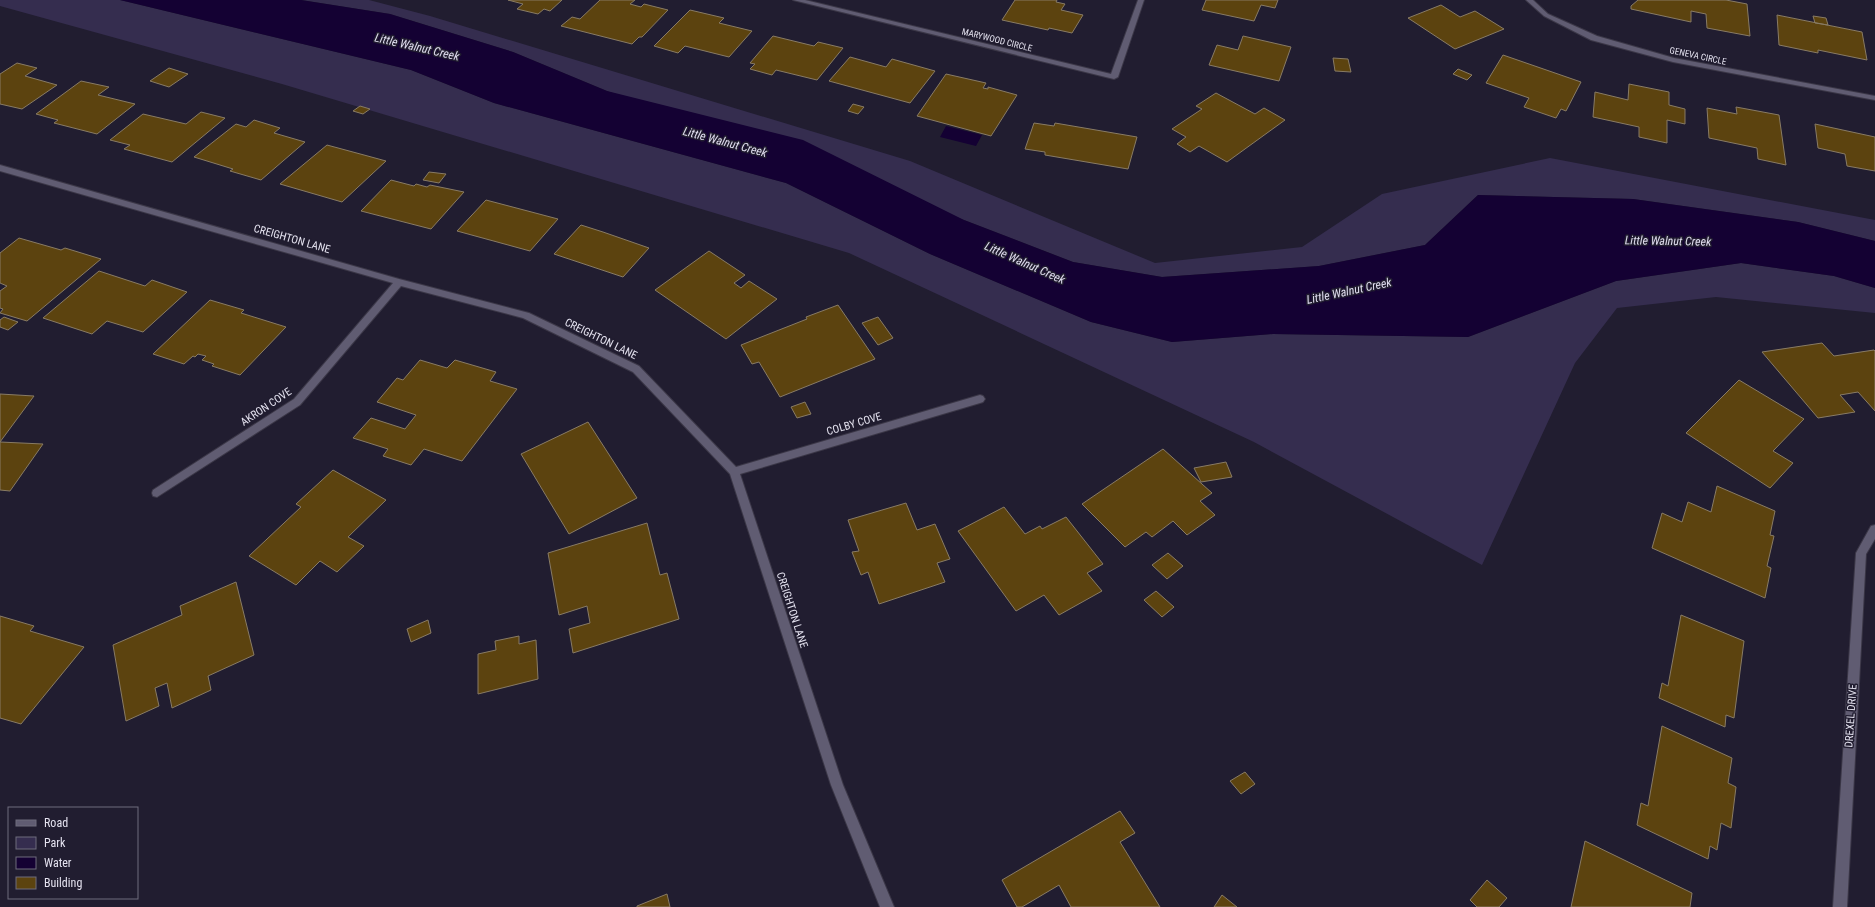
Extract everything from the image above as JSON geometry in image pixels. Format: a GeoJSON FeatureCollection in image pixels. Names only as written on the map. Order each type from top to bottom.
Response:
{"type":"FeatureCollection","features":[{"type":"Feature","properties":{"kind":"street","name":"MARYWOOD CIRCLE"},"geometry":{"type":"LineString","coordinates":[[796,0],[1114,77],[1141,0]]}},
{"type":"Feature","properties":{"kind":"street","name":"GENEVA CIRCLE"},"geometry":{"type":"LineString","coordinates":[[1529,0],[1546,15],[1594,38],[1673,60],[1875,98]]}},
{"type":"Feature","properties":{"kind":"street","name":"CREIGHTON LANE"},"geometry":{"type":"LineString","coordinates":[[0,168],[399,282],[526,315],[636,369],[734,472],[838,785],[887,907]]}},
{"type":"Feature","properties":{"kind":"street","name":"AKRON COVE"},"geometry":{"type":"LineString","coordinates":[[157,493],[297,402],[399,282]]}},
{"type":"Feature","properties":{"kind":"street","name":"COLBY COVE"},"geometry":{"type":"LineString","coordinates":[[734,472],[980,399]]}},
{"type":"Feature","properties":{"kind":"street","name":"DREXEL DRIVE"},"geometry":{"type":"LineString","coordinates":[[1840,907],[1861,553],[1875,529]]}},
{"type":"Feature","properties":{"kind":"green space"},"geometry":{"type":"Polygon","coordinates":[[[0,0],[120,0],[411,70],[494,103],[786,183],[930,254],[1091,322],[1172,342],[1273,334],[1468,337],[1616,281],[1741,263],[1834,276],[1875,288],[1875,313],[1716,297],[1617,308],[1575,363],[1482,565],[1254,442],[849,253],[282,84],[0,6],[0,0]]]}},
{"type":"Feature","properties":{"kind":"green space"},"geometry":{"type":"Polygon","coordinates":[[[301,0],[369,0],[430,16],[910,161],[1155,263],[1302,247],[1382,194],[1550,158],[1875,220],[1875,241],[1798,222],[1633,199],[1478,195],[1425,245],[1319,266],[1162,277],[1073,262],[964,220],[607,91],[513,52],[390,14],[301,0]]]}},
{"type":"Feature","properties":{"kind":"water","name":"Little Walnut Creek"},"geometry":{"type":"Polygon","coordinates":[[[120,0],[301,0],[390,14],[513,52],[607,91],[803,140],[964,220],[1073,262],[1162,277],[1319,266],[1425,245],[1478,195],[1633,199],[1798,222],[1875,241],[1875,288],[1834,276],[1741,263],[1616,281],[1468,337],[1273,334],[1172,342],[1091,322],[930,254],[786,183],[494,103],[411,70],[120,0]]]}},
{"type":"Feature","properties":{"kind":"water"},"geometry":{"type":"Polygon","coordinates":[[[946,126],[982,135],[976,146],[940,137],[946,126]]]}},
{"type":"Feature","properties":{"kind":"building"},"geometry":{"type":"Polygon","coordinates":[[[508,0],[562,0],[550,11],[544,9],[538,14],[517,9],[523,4],[508,0]]]}},
{"type":"Feature","properties":{"kind":"building"},"geometry":{"type":"Polygon","coordinates":[[[600,0],[635,0],[630,4],[641,7],[644,4],[668,10],[642,37],[639,37],[632,44],[561,26],[572,17],[580,19],[600,0]]]}},
{"type":"Feature","properties":{"kind":"building"},"geometry":{"type":"Polygon","coordinates":[[[1015,0],[1057,0],[1056,2],[1065,4],[1061,10],[1083,15],[1072,33],[1049,28],[1048,30],[1002,20],[1015,0]]]}},
{"type":"Feature","properties":{"kind":"building"},"geometry":{"type":"Polygon","coordinates":[[[1206,0],[1278,0],[1275,8],[1261,5],[1254,21],[1202,10],[1206,0]]]}},
{"type":"Feature","properties":{"kind":"building"},"geometry":{"type":"Polygon","coordinates":[[[1638,0],[1726,0],[1747,4],[1750,36],[1707,28],[1706,14],[1691,11],[1691,22],[1631,9],[1631,6],[1638,0]]]}},
{"type":"Feature","properties":{"kind":"building"},"geometry":{"type":"Polygon","coordinates":[[[1441,5],[1460,17],[1475,11],[1504,29],[1455,49],[1408,18],[1441,5]]]}},
{"type":"Feature","properties":{"kind":"building"},"geometry":{"type":"Polygon","coordinates":[[[690,10],[724,18],[719,23],[752,31],[729,57],[685,46],[678,53],[654,46],[690,10]]]}},
{"type":"Feature","properties":{"kind":"building"},"geometry":{"type":"Polygon","coordinates":[[[1777,15],[1862,32],[1867,60],[1818,50],[1818,53],[1779,45],[1777,15]]]}},
{"type":"Feature","properties":{"kind":"building"},"geometry":{"type":"Polygon","coordinates":[[[1813,16],[1826,18],[1828,25],[1815,23],[1813,16]]]}},
{"type":"Feature","properties":{"kind":"building"},"geometry":{"type":"Polygon","coordinates":[[[773,36],[814,46],[818,42],[843,48],[817,80],[776,70],[772,75],[750,69],[755,64],[750,63],[773,36]]]}},
{"type":"Feature","properties":{"kind":"building"},"geometry":{"type":"Polygon","coordinates":[[[1243,36],[1291,47],[1279,81],[1209,65],[1217,45],[1238,50],[1243,36]]]}},
{"type":"Feature","properties":{"kind":"building"},"geometry":{"type":"Polygon","coordinates":[[[1503,55],[1581,82],[1566,111],[1561,109],[1556,118],[1524,107],[1529,98],[1486,83],[1503,55]]]}},
{"type":"Feature","properties":{"kind":"building"},"geometry":{"type":"Polygon","coordinates":[[[850,57],[886,67],[892,59],[935,71],[910,103],[829,81],[850,57]]]}},
{"type":"Feature","properties":{"kind":"building"},"geometry":{"type":"Polygon","coordinates":[[[1333,58],[1348,59],[1351,72],[1335,71],[1333,58]]]}},
{"type":"Feature","properties":{"kind":"building"},"geometry":{"type":"Polygon","coordinates":[[[17,63],[37,68],[25,76],[57,85],[22,109],[0,104],[0,74],[17,63]]]}},
{"type":"Feature","properties":{"kind":"building"},"geometry":{"type":"Polygon","coordinates":[[[169,68],[188,74],[169,87],[150,81],[169,68]]]}},
{"type":"Feature","properties":{"kind":"building"},"geometry":{"type":"Polygon","coordinates":[[[1458,69],[1472,75],[1467,80],[1453,74],[1458,69]]]}},
{"type":"Feature","properties":{"kind":"building"},"geometry":{"type":"Polygon","coordinates":[[[946,74],[986,83],[983,88],[988,89],[988,87],[1017,95],[991,136],[917,116],[946,74]]]}},
{"type":"Feature","properties":{"kind":"building"},"geometry":{"type":"Polygon","coordinates":[[[81,81],[109,87],[98,95],[135,104],[97,134],[54,123],[58,120],[36,114],[81,81]]]}},
{"type":"Feature","properties":{"kind":"building"},"geometry":{"type":"Polygon","coordinates":[[[1629,84],[1669,92],[1669,105],[1685,109],[1685,124],[1667,120],[1667,143],[1639,137],[1639,127],[1593,117],[1595,92],[1628,100],[1629,84]]]}},
{"type":"Feature","properties":{"kind":"building"},"geometry":{"type":"Polygon","coordinates":[[[1216,93],[1255,114],[1264,108],[1285,120],[1227,162],[1199,146],[1190,152],[1177,144],[1186,137],[1172,129],[1202,109],[1196,106],[1216,93]]]}},
{"type":"Feature","properties":{"kind":"building"},"geometry":{"type":"Polygon","coordinates":[[[853,104],[864,107],[858,114],[848,111],[853,104]]]}},
{"type":"Feature","properties":{"kind":"building"},"geometry":{"type":"Polygon","coordinates":[[[360,106],[370,109],[363,114],[353,111],[360,106]]]}},
{"type":"Feature","properties":{"kind":"building"},"geometry":{"type":"Polygon","coordinates":[[[1736,107],[1779,115],[1786,165],[1758,159],[1757,148],[1709,138],[1707,108],[1737,114],[1736,107]]]}},
{"type":"Feature","properties":{"kind":"building"},"geometry":{"type":"Polygon","coordinates":[[[201,112],[225,118],[172,162],[124,149],[130,145],[110,140],[143,114],[186,124],[201,112]]]}},
{"type":"Feature","properties":{"kind":"building"},"geometry":{"type":"Polygon","coordinates":[[[254,120],[280,128],[274,133],[305,142],[261,180],[230,171],[233,169],[194,157],[236,124],[246,127],[254,120]]]}},
{"type":"Feature","properties":{"kind":"building"},"geometry":{"type":"Polygon","coordinates":[[[1034,123],[1054,126],[1055,123],[1137,137],[1128,169],[1045,155],[1045,152],[1025,149],[1034,123]]]}},
{"type":"Feature","properties":{"kind":"building"},"geometry":{"type":"Polygon","coordinates":[[[1815,124],[1875,137],[1875,171],[1847,166],[1845,154],[1818,148],[1815,124]]]}},
{"type":"Feature","properties":{"kind":"building"},"geometry":{"type":"Polygon","coordinates":[[[327,145],[386,161],[342,202],[280,184],[327,145]]]}},
{"type":"Feature","properties":{"kind":"building"},"geometry":{"type":"Polygon","coordinates":[[[429,172],[446,174],[439,183],[423,180],[429,172]]]}},
{"type":"Feature","properties":{"kind":"building"},"geometry":{"type":"Polygon","coordinates":[[[391,180],[414,186],[416,184],[427,187],[430,185],[464,192],[431,229],[361,211],[391,180]]]}},
{"type":"Feature","properties":{"kind":"building"},"geometry":{"type":"Polygon","coordinates":[[[486,200],[558,219],[530,251],[457,231],[486,200]]]}},
{"type":"Feature","properties":{"kind":"building"},"geometry":{"type":"Polygon","coordinates":[[[581,225],[649,248],[623,277],[554,254],[581,225]]]}},
{"type":"Feature","properties":{"kind":"building"},"geometry":{"type":"Polygon","coordinates":[[[19,238],[61,250],[65,248],[101,259],[27,321],[0,313],[3,309],[0,308],[0,291],[7,286],[0,283],[0,253],[19,238]]]}},
{"type":"Feature","properties":{"kind":"building"},"geometry":{"type":"Polygon","coordinates":[[[709,251],[745,275],[734,283],[741,288],[749,281],[777,299],[726,339],[655,290],[709,251]]]}},
{"type":"Feature","properties":{"kind":"building"},"geometry":{"type":"Polygon","coordinates":[[[99,271],[145,286],[152,280],[187,292],[143,332],[107,321],[92,334],[43,318],[99,271]]]}},
{"type":"Feature","properties":{"kind":"building"},"geometry":{"type":"Polygon","coordinates":[[[210,300],[244,310],[241,313],[286,327],[240,375],[212,366],[214,364],[202,360],[206,356],[198,354],[195,357],[193,356],[184,364],[153,354],[210,300]]]}},
{"type":"Feature","properties":{"kind":"building"},"geometry":{"type":"Polygon","coordinates":[[[838,305],[875,359],[780,397],[759,362],[752,364],[741,345],[838,305]]]}},
{"type":"Feature","properties":{"kind":"building"},"geometry":{"type":"Polygon","coordinates":[[[4,317],[18,322],[8,330],[0,327],[0,320],[4,317]]]}},
{"type":"Feature","properties":{"kind":"building"},"geometry":{"type":"Polygon","coordinates":[[[878,317],[893,338],[878,345],[862,323],[878,317]]]}},
{"type":"Feature","properties":{"kind":"building"},"geometry":{"type":"Polygon","coordinates":[[[1822,343],[1834,356],[1875,351],[1875,411],[1858,392],[1840,395],[1855,412],[1818,418],[1762,352],[1822,343]]]}},
{"type":"Feature","properties":{"kind":"building"},"geometry":{"type":"Polygon","coordinates":[[[420,360],[447,368],[455,360],[496,372],[490,381],[517,389],[462,461],[424,449],[411,465],[383,456],[388,449],[353,438],[371,418],[405,429],[416,415],[377,402],[397,378],[403,380],[420,360]]]}},
{"type":"Feature","properties":{"kind":"building"},"geometry":{"type":"Polygon","coordinates":[[[1739,380],[1804,419],[1773,451],[1793,463],[1770,488],[1686,433],[1739,380]]]}},
{"type":"Feature","properties":{"kind":"building"},"geometry":{"type":"Polygon","coordinates":[[[0,394],[34,396],[0,442],[0,394]]]}},
{"type":"Feature","properties":{"kind":"building"},"geometry":{"type":"Polygon","coordinates":[[[805,402],[811,414],[797,418],[791,407],[805,402]]]}},
{"type":"Feature","properties":{"kind":"building"},"geometry":{"type":"Polygon","coordinates":[[[588,422],[637,498],[569,534],[521,454],[588,422]]]}},
{"type":"Feature","properties":{"kind":"building"},"geometry":{"type":"Polygon","coordinates":[[[0,442],[43,444],[10,491],[0,490],[0,442]]]}},
{"type":"Feature","properties":{"kind":"building"},"geometry":{"type":"Polygon","coordinates":[[[1163,449],[1212,493],[1200,501],[1215,515],[1187,535],[1173,521],[1152,537],[1146,532],[1125,547],[1082,504],[1163,449]]]}},
{"type":"Feature","properties":{"kind":"building"},"geometry":{"type":"Polygon","coordinates":[[[1226,462],[1232,477],[1201,482],[1194,468],[1226,462]]]}},
{"type":"Feature","properties":{"kind":"building"},"geometry":{"type":"Polygon","coordinates":[[[333,470],[386,500],[348,537],[364,546],[337,572],[320,561],[296,585],[249,556],[301,507],[296,504],[333,470]]]}},
{"type":"Feature","properties":{"kind":"building"},"geometry":{"type":"Polygon","coordinates":[[[1717,486],[1775,511],[1770,535],[1774,536],[1767,566],[1771,568],[1765,598],[1652,548],[1662,513],[1682,522],[1688,502],[1711,512],[1717,486]]]}},
{"type":"Feature","properties":{"kind":"building"},"geometry":{"type":"Polygon","coordinates":[[[906,503],[917,530],[935,524],[950,559],[937,563],[945,582],[879,604],[868,572],[861,575],[852,552],[859,551],[848,520],[906,503]]]}},
{"type":"Feature","properties":{"kind":"building"},"geometry":{"type":"Polygon","coordinates":[[[1004,507],[1025,534],[1040,526],[1042,529],[1066,517],[1103,564],[1087,573],[1102,591],[1059,615],[1044,595],[1016,611],[958,531],[1004,507]]]}},
{"type":"Feature","properties":{"kind":"building"},"geometry":{"type":"Polygon","coordinates":[[[647,523],[660,575],[667,573],[679,619],[573,653],[569,629],[590,623],[587,606],[559,615],[548,553],[647,523]]]}},
{"type":"Feature","properties":{"kind":"building"},"geometry":{"type":"Polygon","coordinates":[[[1168,553],[1183,566],[1167,579],[1152,565],[1168,553]]]}},
{"type":"Feature","properties":{"kind":"building"},"geometry":{"type":"Polygon","coordinates":[[[236,582],[254,655],[208,676],[211,690],[172,708],[167,683],[155,688],[159,706],[126,721],[113,645],[182,615],[180,606],[236,582]]]}},
{"type":"Feature","properties":{"kind":"building"},"geometry":{"type":"Polygon","coordinates":[[[1156,591],[1174,607],[1162,617],[1144,600],[1156,591]]]}},
{"type":"Feature","properties":{"kind":"building"},"geometry":{"type":"Polygon","coordinates":[[[1681,615],[1744,641],[1734,718],[1726,715],[1725,727],[1659,698],[1662,683],[1668,686],[1681,615]]]}},
{"type":"Feature","properties":{"kind":"building"},"geometry":{"type":"Polygon","coordinates":[[[0,616],[34,626],[30,631],[84,647],[21,724],[0,718],[0,616]]]}},
{"type":"Feature","properties":{"kind":"building"},"geometry":{"type":"Polygon","coordinates":[[[428,620],[431,633],[411,642],[407,629],[428,620]]]}},
{"type":"Feature","properties":{"kind":"building"},"geometry":{"type":"Polygon","coordinates":[[[519,636],[519,644],[536,640],[538,679],[478,694],[478,654],[496,650],[495,641],[519,636]]]}},
{"type":"Feature","properties":{"kind":"building"},"geometry":{"type":"Polygon","coordinates":[[[1662,726],[1732,758],[1728,783],[1736,787],[1731,828],[1721,823],[1717,850],[1710,846],[1708,859],[1637,825],[1641,803],[1648,806],[1662,726]]]}},
{"type":"Feature","properties":{"kind":"building"},"geometry":{"type":"Polygon","coordinates":[[[1245,772],[1255,784],[1241,794],[1230,781],[1245,772]]]}},
{"type":"Feature","properties":{"kind":"building"},"geometry":{"type":"Polygon","coordinates":[[[1120,811],[1135,833],[1120,842],[1160,907],[1071,907],[1059,885],[1022,907],[1017,907],[1002,880],[1120,811]]]}},
{"type":"Feature","properties":{"kind":"building"},"geometry":{"type":"Polygon","coordinates":[[[1585,841],[1692,893],[1690,907],[1571,907],[1585,841]]]}},
{"type":"Feature","properties":{"kind":"building"},"geometry":{"type":"Polygon","coordinates":[[[1487,880],[1507,898],[1499,907],[1477,907],[1470,900],[1487,880]]]}},
{"type":"Feature","properties":{"kind":"building"},"geometry":{"type":"Polygon","coordinates":[[[667,894],[670,907],[637,907],[637,906],[667,894]]]}},
{"type":"Feature","properties":{"kind":"building"},"geometry":{"type":"Polygon","coordinates":[[[1222,895],[1237,907],[1214,907],[1222,895]]]}}]}
